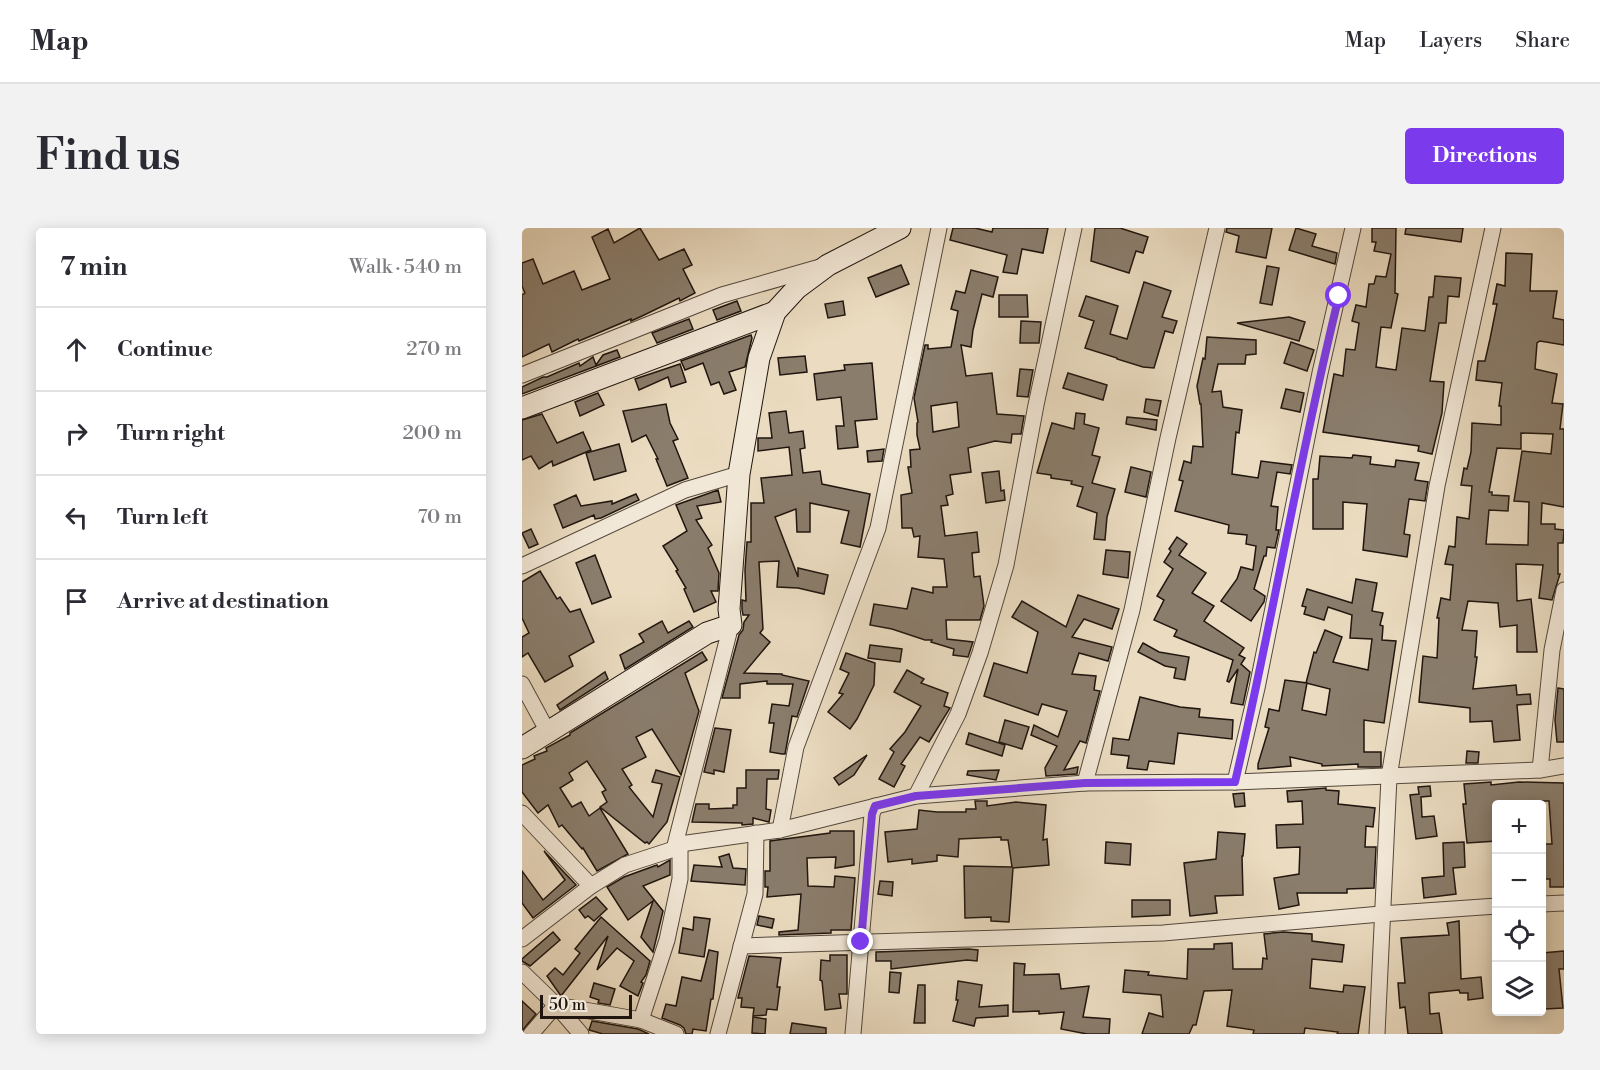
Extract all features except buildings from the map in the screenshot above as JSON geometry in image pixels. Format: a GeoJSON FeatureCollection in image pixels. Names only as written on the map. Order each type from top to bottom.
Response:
{"type":"FeatureCollection","features":[{"type":"Feature","properties":{"kind":"street"},"geometry":{"type":"LineString","coordinates":[[641,1020],[669,930],[680,879],[677,847],[731,625],[729,609],[739,474],[759,358],[775,312],[797,288],[828,265],[900,228]]}},
{"type":"Feature","properties":{"kind":"street"},"geometry":{"type":"LineString","coordinates":[[780,830],[796,747],[878,528],[939,228]]}},
{"type":"Feature","properties":{"kind":"street"},"geometry":{"type":"LineString","coordinates":[[916,796],[958,714],[1006,565],[1036,405],[1074,228]]}},
{"type":"Feature","properties":{"kind":"street"},"geometry":{"type":"LineString","coordinates":[[1085,783],[1132,610],[1168,438],[1217,228]]}},
{"type":"Feature","properties":{"kind":"street"},"geometry":{"type":"LineString","coordinates":[[1235,782],[1257,688],[1320,373],[1353,228]]}},
{"type":"Feature","properties":{"kind":"street"},"geometry":{"type":"LineString","coordinates":[[1377,1034],[1389,777],[1437,486],[1493,228]]}},
{"type":"Feature","properties":{"kind":"street"},"geometry":{"type":"LineString","coordinates":[[522,375],[722,295],[828,265]]}},
{"type":"Feature","properties":{"kind":"street"},"geometry":{"type":"LineString","coordinates":[[522,408],[775,312]]}},
{"type":"Feature","properties":{"kind":"street"},"geometry":{"type":"LineString","coordinates":[[522,566],[685,489],[739,474]]}},
{"type":"Feature","properties":{"kind":"street"},"geometry":{"type":"LineString","coordinates":[[1540,770],[1552,651],[1564,590]]}},
{"type":"Feature","properties":{"kind":"street"},"geometry":{"type":"LineString","coordinates":[[522,748],[707,633],[731,625]]}},
{"type":"Feature","properties":{"kind":"street"},"geometry":{"type":"LineString","coordinates":[[522,684],[548,732]]}},
{"type":"Feature","properties":{"kind":"street"},"geometry":{"type":"LineString","coordinates":[[522,939],[591,886],[625,865],[677,847],[756,832],[780,830],[916,796],[1085,783],[1235,782],[1389,777],[1540,770],[1564,766]]}},
{"type":"Feature","properties":{"kind":"street"},"geometry":{"type":"LineString","coordinates":[[853,1034],[872,814],[875,806]]}},
{"type":"Feature","properties":{"kind":"street"},"geometry":{"type":"LineString","coordinates":[[522,813],[591,886]]}},
{"type":"Feature","properties":{"kind":"street"},"geometry":{"type":"LineString","coordinates":[[718,1034],[755,894],[756,832]]}},
{"type":"Feature","properties":{"kind":"street"},"geometry":{"type":"LineString","coordinates":[[1546,904],[1564,903]]}},
{"type":"Feature","properties":{"kind":"street"},"geometry":{"type":"LineString","coordinates":[[741,946],[1163,933],[1492,906]]}},
{"type":"Feature","properties":{"kind":"street"},"geometry":{"type":"LineString","coordinates":[[522,972],[556,1005],[580,1034]]}},
{"type":"Feature","properties":{"kind":"street"},"geometry":{"type":"LineString","coordinates":[[556,1005],[641,1020],[676,1034]]}},
{"type":"Feature","properties":{"kind":"street"},"geometry":{"type":"LineString","coordinates":[[531,1034],[556,1005]]}},
{"type":"Feature","properties":{"kind":"route"},"geometry":{"type":"LineString","coordinates":[[861,942],[872,814],[875,806],[916,796],[1085,783],[1235,782],[1257,688],[1320,373],[1339,296]]}}]}
